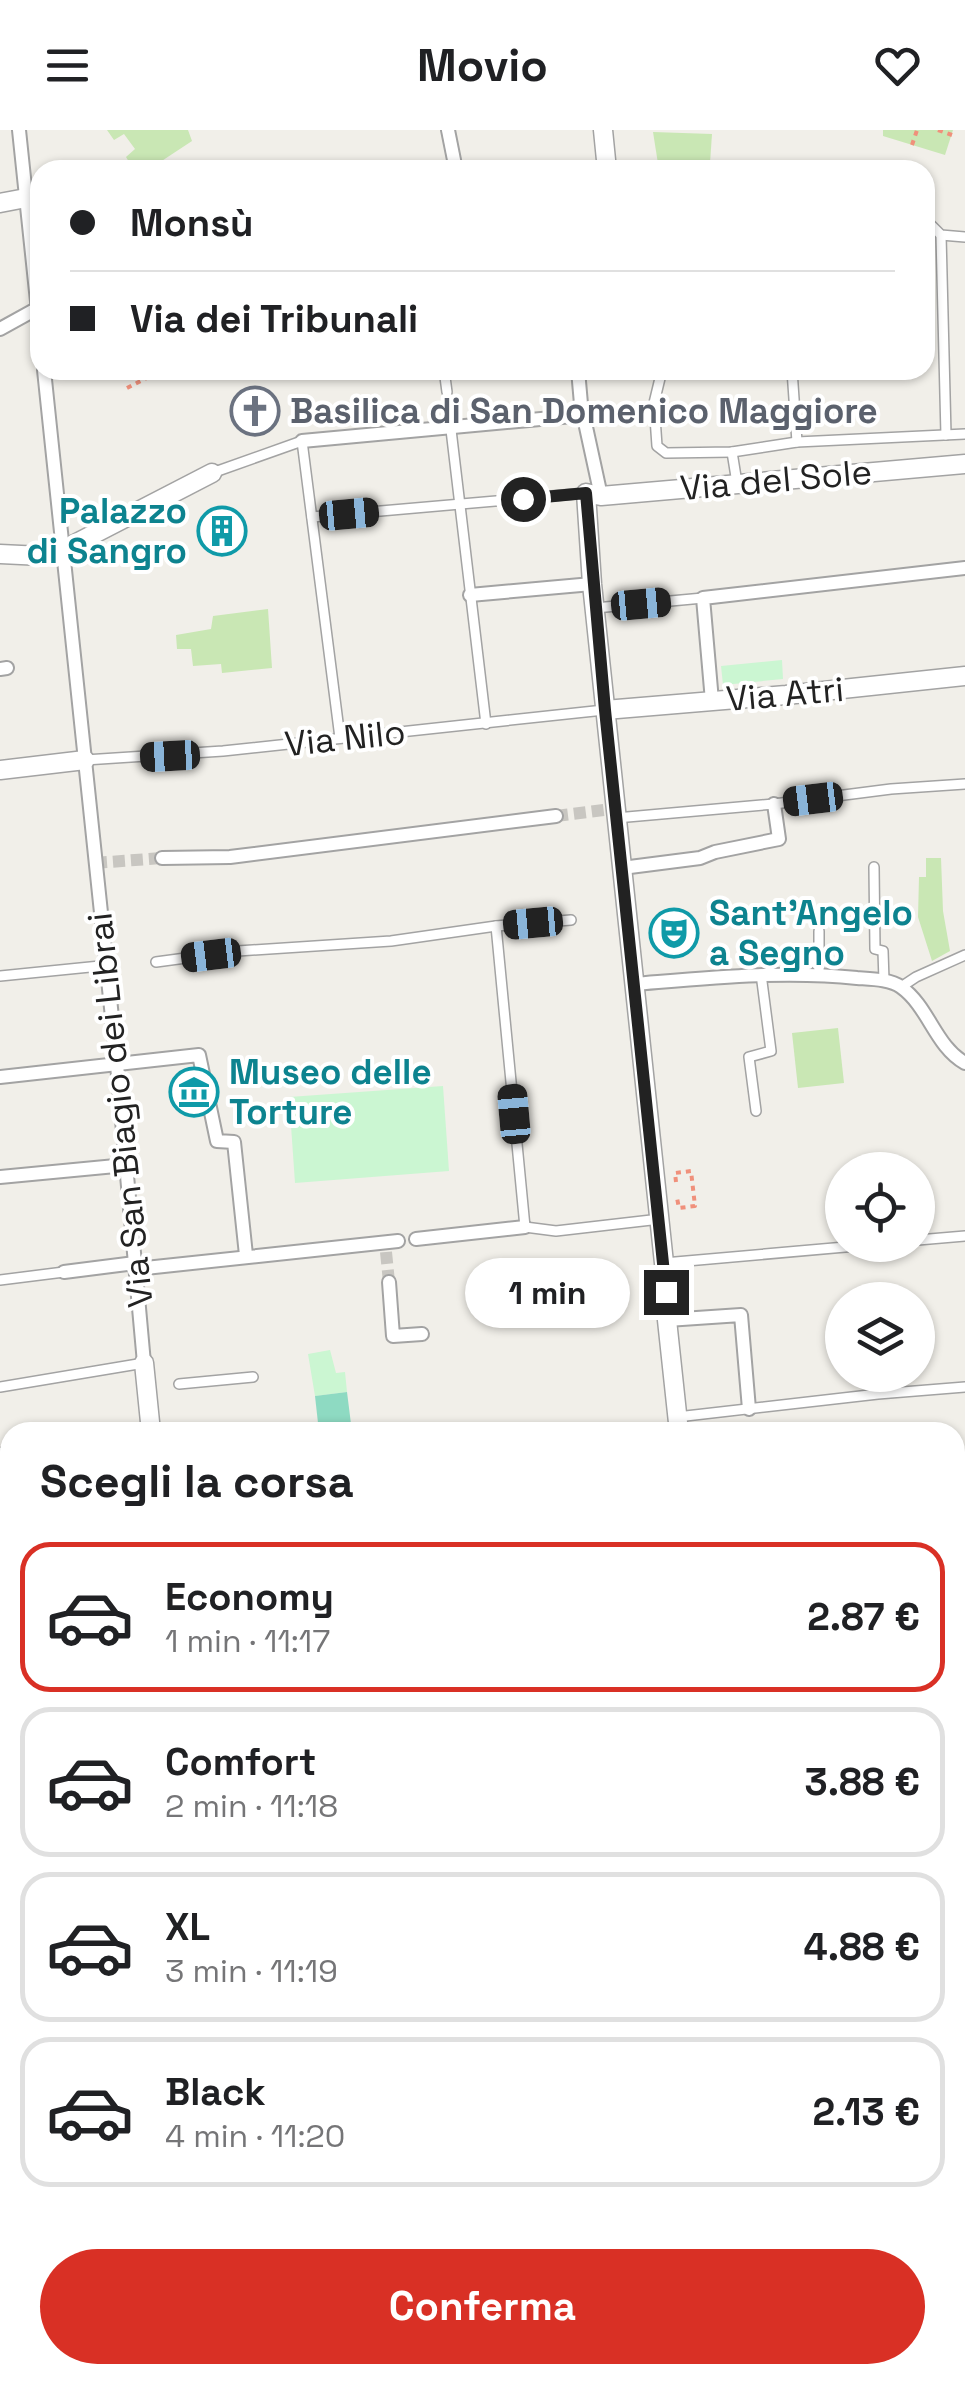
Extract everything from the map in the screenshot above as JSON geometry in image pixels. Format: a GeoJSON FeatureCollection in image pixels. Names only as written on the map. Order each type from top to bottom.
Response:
{"type":"FeatureCollection","features":[{"type":"Feature","properties":{"kind":"street"},"geometry":{"type":"LineString","coordinates":[[19,130],[30,235]]}},
{"type":"Feature","properties":{"kind":"street"},"geometry":{"type":"LineString","coordinates":[[448,130],[454,160]]}},
{"type":"Feature","properties":{"kind":"street"},"geometry":{"type":"LineString","coordinates":[[603,130],[606,160]]}},
{"type":"Feature","properties":{"kind":"street"},"geometry":{"type":"LineString","coordinates":[[0,203],[26,198]]}},
{"type":"Feature","properties":{"kind":"street"},"geometry":{"type":"LineString","coordinates":[[0,328],[30,312]]}},
{"type":"Feature","properties":{"kind":"street","name":"Via San Biagio dei Librai"},"geometry":{"type":"LineString","coordinates":[[45,380],[108,965],[151,1422]]}},
{"type":"Feature","properties":{"kind":"street"},"geometry":{"type":"LineString","coordinates":[[579,380],[594,495],[592,584],[612,812],[622,868],[620,917],[634,984],[678,1422]]}},
{"type":"Feature","properties":{"kind":"street"},"geometry":{"type":"LineString","coordinates":[[302,441],[450,420],[584,414]]}},
{"type":"Feature","properties":{"kind":"street","name":"Via del Sole"},"geometry":{"type":"LineString","coordinates":[[594,495],[965,464]]}},
{"type":"Feature","properties":{"kind":"street"},"geometry":{"type":"LineString","coordinates":[[0,554],[42,556],[63,550],[212,473]]}},
{"type":"Feature","properties":{"kind":"street"},"geometry":{"type":"LineString","coordinates":[[712,701],[703,598],[965,568]]}},
{"type":"Feature","properties":{"kind":"street"},"geometry":{"type":"LineString","coordinates":[[470,595],[592,584]]}},
{"type":"Feature","properties":{"kind":"street","name":"Via Atri"},"geometry":{"type":"LineString","coordinates":[[605,710],[965,676]]}},
{"type":"Feature","properties":{"kind":"street"},"geometry":{"type":"LineString","coordinates":[[0,770],[85,760]]}},
{"type":"Feature","properties":{"kind":"street"},"geometry":{"type":"LineString","coordinates":[[622,868],[700,858],[736,846],[779,839],[774,804]]}},
{"type":"Feature","properties":{"kind":"street"},"geometry":{"type":"LineString","coordinates":[[162,858],[230,856],[556,816]]}},
{"type":"Feature","properties":{"kind":"street"},"geometry":{"type":"LineString","coordinates":[[634,984],[761,974],[884,981],[901,987],[922,1010],[946,1049],[965,1063]]}},
{"type":"Feature","properties":{"kind":"street"},"geometry":{"type":"LineString","coordinates":[[0,1077],[199,1055],[218,1141],[234,1142],[246,1255]]}},
{"type":"Feature","properties":{"kind":"street"},"geometry":{"type":"LineString","coordinates":[[0,1177],[126,1164]]}},
{"type":"Feature","properties":{"kind":"street"},"geometry":{"type":"LineString","coordinates":[[416,1239],[526,1227]]}},
{"type":"Feature","properties":{"kind":"street"},"geometry":{"type":"LineString","coordinates":[[64,1272],[390,1245]]}},
{"type":"Feature","properties":{"kind":"street"},"geometry":{"type":"LineString","coordinates":[[388,1282],[393,1336],[422,1334]]}},
{"type":"Feature","properties":{"kind":"street"},"geometry":{"type":"LineString","coordinates":[[667,1320],[742,1316],[750,1409]]}},
{"type":"Feature","properties":{"kind":"lane"},"geometry":{"type":"LineString","coordinates":[[935,229],[941,235],[965,238]]}},
{"type":"Feature","properties":{"kind":"lane"},"geometry":{"type":"LineString","coordinates":[[941,235],[946,435]]}},
{"type":"Feature","properties":{"kind":"lane"},"geometry":{"type":"LineString","coordinates":[[445,380],[448,392]]}},
{"type":"Feature","properties":{"kind":"lane"},"geometry":{"type":"LineString","coordinates":[[660,380],[653,414],[657,446],[666,453],[732,452],[797,442],[965,434]]}},
{"type":"Feature","properties":{"kind":"lane"},"geometry":{"type":"LineString","coordinates":[[793,380],[797,442]]}},
{"type":"Feature","properties":{"kind":"lane"},"geometry":{"type":"LineString","coordinates":[[450,420],[486,724]]}},
{"type":"Feature","properties":{"kind":"lane"},"geometry":{"type":"LineString","coordinates":[[212,473],[302,441],[340,738]]}},
{"type":"Feature","properties":{"kind":"lane"},"geometry":{"type":"LineString","coordinates":[[732,452],[737,483]]}},
{"type":"Feature","properties":{"kind":"lane"},"geometry":{"type":"LineString","coordinates":[[312,517],[594,495]]}},
{"type":"Feature","properties":{"kind":"lane"},"geometry":{"type":"LineString","coordinates":[[595,608],[703,598]]}},
{"type":"Feature","properties":{"kind":"lane","name":"Via Nilo"},"geometry":{"type":"LineString","coordinates":[[85,760],[170,756],[605,710]]}},
{"type":"Feature","properties":{"kind":"lane"},"geometry":{"type":"LineString","coordinates":[[612,812],[774,804],[965,784]]}},
{"type":"Feature","properties":{"kind":"lane"},"geometry":{"type":"LineString","coordinates":[[874,867],[875,948],[883,950],[884,981]]}},
{"type":"Feature","properties":{"kind":"lane"},"geometry":{"type":"LineString","coordinates":[[156,962],[571,920]]}},
{"type":"Feature","properties":{"kind":"lane"},"geometry":{"type":"LineString","coordinates":[[496,926],[526,1227],[556,1230],[660,1219]]}},
{"type":"Feature","properties":{"kind":"lane"},"geometry":{"type":"LineString","coordinates":[[819,931],[819,975]]}},
{"type":"Feature","properties":{"kind":"lane"},"geometry":{"type":"LineString","coordinates":[[901,987],[965,955]]}},
{"type":"Feature","properties":{"kind":"lane"},"geometry":{"type":"LineString","coordinates":[[0,976],[108,965]]}},
{"type":"Feature","properties":{"kind":"lane"},"geometry":{"type":"LineString","coordinates":[[756,1111],[749,1057],[772,1051],[761,974]]}},
{"type":"Feature","properties":{"kind":"lane"},"geometry":{"type":"LineString","coordinates":[[935,1239],[965,1236]]}},
{"type":"Feature","properties":{"kind":"lane"},"geometry":{"type":"LineString","coordinates":[[664,1263],[825,1249]]}},
{"type":"Feature","properties":{"kind":"lane"},"geometry":{"type":"LineString","coordinates":[[0,1280],[64,1272]]}},
{"type":"Feature","properties":{"kind":"lane"},"geometry":{"type":"LineString","coordinates":[[0,1387],[144,1363]]}},
{"type":"Feature","properties":{"kind":"lane"},"geometry":{"type":"LineString","coordinates":[[178,1384],[253,1377]]}},
{"type":"Feature","properties":{"kind":"lane"},"geometry":{"type":"LineString","coordinates":[[692,1422],[750,1409],[965,1387]]}},
{"type":"Feature","properties":{"kind":"path"},"geometry":{"type":"LineString","coordinates":[[912,146],[917,130]]}},
{"type":"Feature","properties":{"kind":"path"},"geometry":{"type":"LineString","coordinates":[[938,130],[952,135]]}},
{"type":"Feature","properties":{"kind":"path"},"geometry":{"type":"LineString","coordinates":[[127,388],[143,380]]}},
{"type":"Feature","properties":{"kind":"path"},"geometry":{"type":"LineString","coordinates":[[676,1182],[675,1173],[691,1171],[696,1188],[695,1206],[679,1208],[678,1198]]}},
{"type":"Feature","properties":{"kind":"green space"},"geometry":{"type":"Polygon","coordinates":[[[107,130],[188,130],[192,141],[163,160],[128,160],[126,157],[135,149],[124,134],[114,140],[107,130]]]}},
{"type":"Feature","properties":{"kind":"green space"},"geometry":{"type":"Polygon","coordinates":[[[883,130],[953,130],[945,155],[883,136],[883,130]]]}},
{"type":"Feature","properties":{"kind":"green space"},"geometry":{"type":"Polygon","coordinates":[[[653,132],[712,134],[710,160],[657,160],[653,132]]]}},
{"type":"Feature","properties":{"kind":"green space"},"geometry":{"type":"Polygon","coordinates":[[[268,609],[272,668],[222,673],[221,664],[193,666],[191,649],[177,649],[176,635],[211,629],[213,616],[268,609]]]}},
{"type":"Feature","properties":{"kind":"green space"},"geometry":{"type":"Polygon","coordinates":[[[782,660],[783,679],[723,685],[721,666],[782,660]]]}},
{"type":"Feature","properties":{"kind":"green space"},"geometry":{"type":"Polygon","coordinates":[[[926,858],[941,858],[943,911],[950,951],[932,961],[918,917],[919,877],[926,877],[926,858]]]}},
{"type":"Feature","properties":{"kind":"green space"},"geometry":{"type":"Polygon","coordinates":[[[838,1028],[844,1083],[798,1088],[792,1033],[838,1028]]]}},
{"type":"Feature","properties":{"kind":"green space"},"geometry":{"type":"Polygon","coordinates":[[[443,1086],[449,1171],[295,1183],[289,1097],[443,1086]]]}},
{"type":"Feature","properties":{"kind":"green space"},"geometry":{"type":"Polygon","coordinates":[[[330,1350],[336,1373],[345,1372],[347,1392],[315,1396],[308,1354],[330,1350]]]}},
{"type":"Feature","properties":{"kind":"green space"},"geometry":{"type":"Polygon","coordinates":[[[347,1392],[351,1422],[318,1422],[315,1396],[347,1392]]]}},
{"type":"Feature","properties":{"kind":"tunnel"},"geometry":{"type":"LineString","coordinates":[[556,816],[604,810]]}},
{"type":"Feature","properties":{"kind":"tunnel"},"geometry":{"type":"LineString","coordinates":[[95,863],[162,858]]}},
{"type":"Feature","properties":{"kind":"tunnel"},"geometry":{"type":"LineString","coordinates":[[386,1252],[389,1282]]}},
{"type":"Feature","properties":{"kind":"place","name":"Basilica di San Domenico Maggiore"},"geometry":{"type":"Point","coordinates":[255,411]}},
{"type":"Feature","properties":{"kind":"place","name":"Palazzo di Sangro"},"geometry":{"type":"Point","coordinates":[222,531]}},
{"type":"Feature","properties":{"kind":"place","name":"Sant'Angelo a Segno"},"geometry":{"type":"Point","coordinates":[674,933]}},
{"type":"Feature","properties":{"kind":"place","name":"Museo delle Torture"},"geometry":{"type":"Point","coordinates":[194,1092]}},
{"type":"Feature","properties":{"kind":"route"},"geometry":{"type":"LineString","coordinates":[[523,499],[586,493],[592,584],[666,1292]]}}]}
